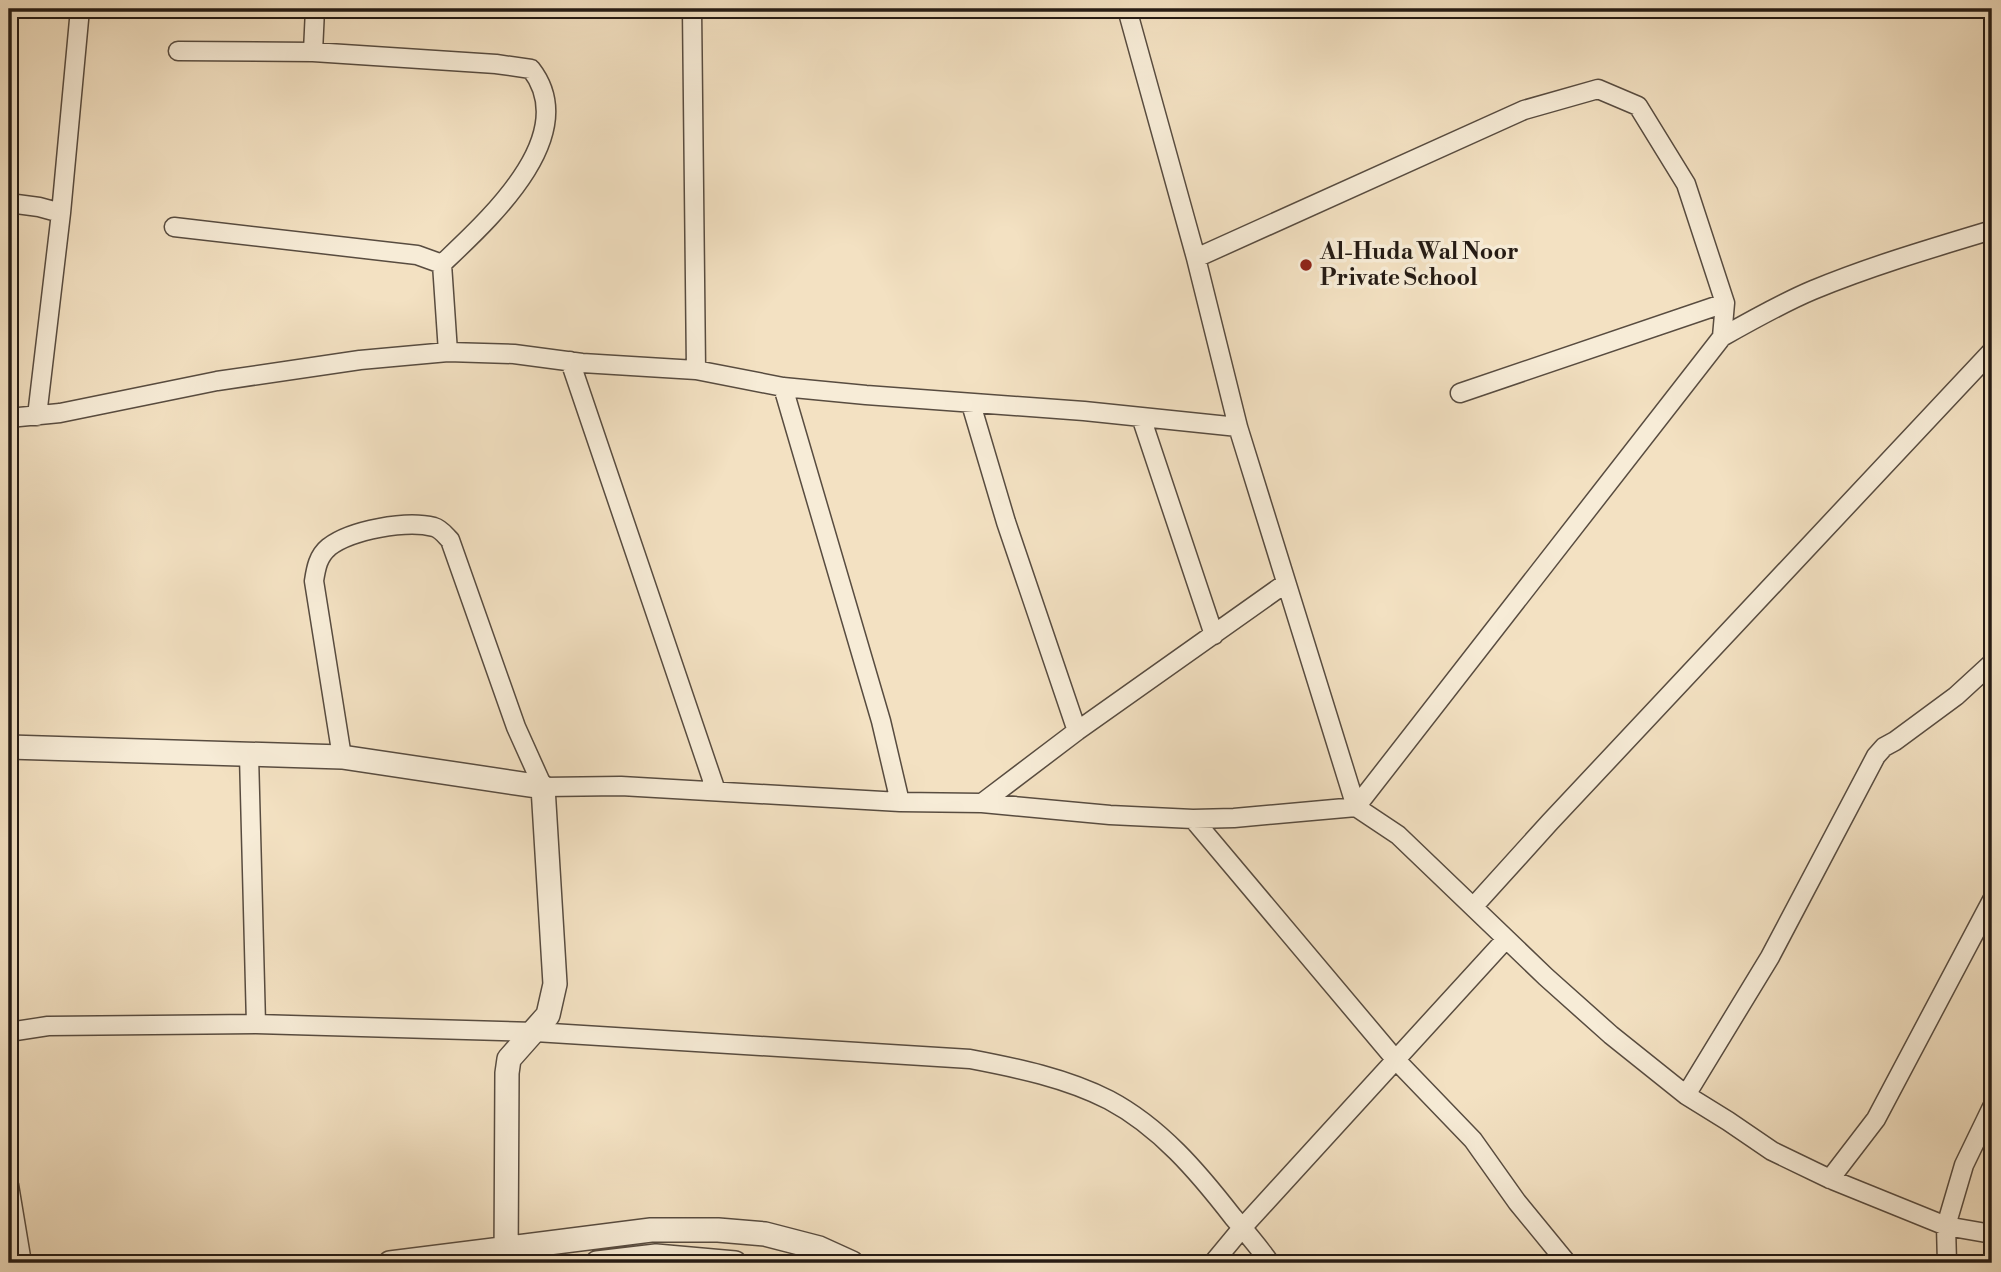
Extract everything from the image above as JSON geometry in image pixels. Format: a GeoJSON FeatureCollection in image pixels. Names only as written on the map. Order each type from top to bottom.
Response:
{"type":"FeatureCollection","features":[{"type":"Feature","properties":{"kind":"street"},"geometry":{"type":"LineString","coordinates":[[37,416],[61,213],[80,9]]}},
{"type":"Feature","properties":{"kind":"street"},"geometry":{"type":"LineString","coordinates":[[313,52],[315,9]]}},
{"type":"Feature","properties":{"kind":"street"},"geometry":{"type":"LineString","coordinates":[[692,9],[696,370]]}},
{"type":"Feature","properties":{"kind":"street"},"geometry":{"type":"LineString","coordinates":[[1127,9],[1196,258],[1238,427],[1356,807]]}},
{"type":"Feature","properties":{"kind":"street"},"geometry":{"type":"LineString","coordinates":[[178,51],[313,52],[496,64],[531,69],[542,83],[547,123],[533,162],[485,223],[442,264]]}},
{"type":"Feature","properties":{"kind":"street"},"geometry":{"type":"LineString","coordinates":[[1196,258],[1524,110],[1598,89],[1638,106],[1686,184],[1725,303],[1722,337]]}},
{"type":"Feature","properties":{"kind":"street"},"geometry":{"type":"LineString","coordinates":[[9,203],[61,213]]}},
{"type":"Feature","properties":{"kind":"street"},"geometry":{"type":"LineString","coordinates":[[174,227],[417,255],[442,264]]}},
{"type":"Feature","properties":{"kind":"street"},"geometry":{"type":"LineString","coordinates":[[1356,807],[1722,337],[1812,290],[1891,260],[1992,230]]}},
{"type":"Feature","properties":{"kind":"street"},"geometry":{"type":"LineString","coordinates":[[442,264],[448,352]]}},
{"type":"Feature","properties":{"kind":"street"},"geometry":{"type":"LineString","coordinates":[[1460,393],[1725,303]]}},
{"type":"Feature","properties":{"kind":"street"},"geometry":{"type":"LineString","coordinates":[[1474,906],[1992,351]]}},
{"type":"Feature","properties":{"kind":"street"},"geometry":{"type":"LineString","coordinates":[[9,418],[37,416],[217,381],[360,360],[448,352],[514,354],[696,370],[783,387],[1238,427]]}},
{"type":"Feature","properties":{"kind":"street"},"geometry":{"type":"LineString","coordinates":[[570,361],[716,790]]}},
{"type":"Feature","properties":{"kind":"street"},"geometry":{"type":"LineString","coordinates":[[783,387],[881,721],[901,802]]}},
{"type":"Feature","properties":{"kind":"street"},"geometry":{"type":"LineString","coordinates":[[971,404],[1010,534],[1077,731]]}},
{"type":"Feature","properties":{"kind":"street"},"geometry":{"type":"LineString","coordinates":[[1141,417],[1214,635]]}},
{"type":"Feature","properties":{"kind":"street"},"geometry":{"type":"LineString","coordinates":[[342,757],[314,581],[320,557],[328,548],[346,537],[375,529],[434,527],[443,532],[450,541],[516,727],[543,787],[555,984],[548,1015],[509,1059],[506,1256]]}},
{"type":"Feature","properties":{"kind":"street"},"geometry":{"type":"LineString","coordinates":[[982,803],[1077,731],[1286,583]]}},
{"type":"Feature","properties":{"kind":"street"},"geometry":{"type":"LineString","coordinates":[[1686,1095],[1770,957],[1876,756],[1884,747],[1956,696],[1992,663]]}},
{"type":"Feature","properties":{"kind":"street"},"geometry":{"type":"LineString","coordinates":[[9,747],[342,757],[543,787],[621,786],[901,802],[982,803],[1110,815],[1193,819],[1356,807],[1398,835],[1611,1035],[1686,1095],[1772,1151],[1830,1179],[1946,1226],[1992,1234]]}},
{"type":"Feature","properties":{"kind":"street"},"geometry":{"type":"LineString","coordinates":[[250,755],[256,1024]]}},
{"type":"Feature","properties":{"kind":"street"},"geometry":{"type":"LineString","coordinates":[[1193,819],[1395,1059],[1473,1140],[1559,1260]]}},
{"type":"Feature","properties":{"kind":"street"},"geometry":{"type":"LineString","coordinates":[[1830,1179],[1875,1119],[1992,900]]}},
{"type":"Feature","properties":{"kind":"street"},"geometry":{"type":"LineString","coordinates":[[1213,1263],[1242,1227],[1506,939]]}},
{"type":"Feature","properties":{"kind":"street"},"geometry":{"type":"LineString","coordinates":[[9,1032],[48,1026],[256,1024],[535,1032],[970,1059],[1067,1083],[1107,1100],[1139,1118],[1198,1174],[1270,1263]]}},
{"type":"Feature","properties":{"kind":"street"},"geometry":{"type":"LineString","coordinates":[[1947,1263],[1946,1226],[1964,1165],[1992,1107]]}},
{"type":"Feature","properties":{"kind":"street"},"geometry":{"type":"LineString","coordinates":[[9,1185],[22,1263]]}},
{"type":"Feature","properties":{"kind":"street"},"geometry":{"type":"LineString","coordinates":[[390,1263],[506,1256],[651,1230],[718,1230],[765,1234],[819,1248],[852,1263]]}},
{"type":"Feature","properties":{"kind":"street"},"geometry":{"type":"LineString","coordinates":[[597,1263],[660,1260],[735,1263]]}},
{"type":"Feature","properties":{"kind":"place","name":"Al-Huda Wal Noor Private School"},"geometry":{"type":"Point","coordinates":[1306,265]}}]}
